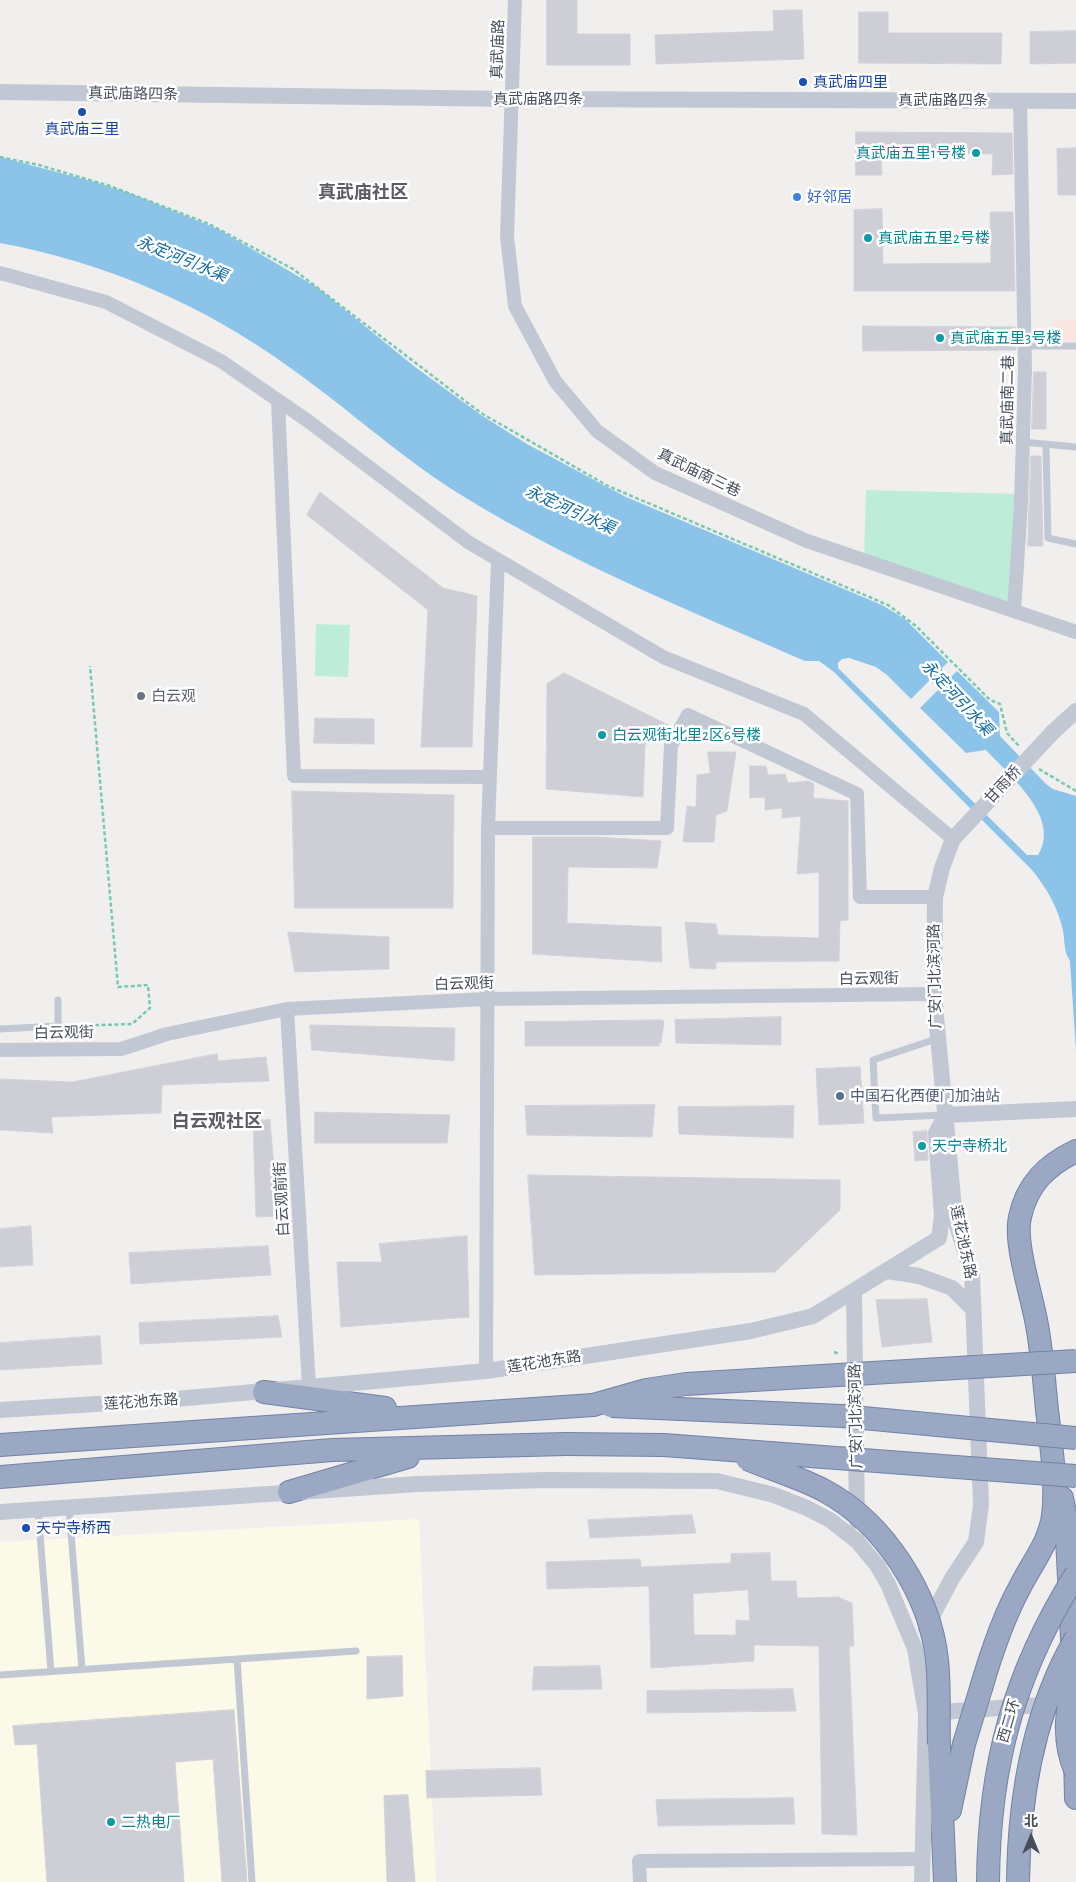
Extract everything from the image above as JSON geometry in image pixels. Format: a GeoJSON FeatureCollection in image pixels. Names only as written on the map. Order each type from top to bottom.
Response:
{"type":"FeatureCollection","features":[{"type":"Feature","properties":{"kind":"highway"},"geometry":{"type":"LineString","coordinates":[[943,1842],[964,1744],[993,1648],[1016,1596],[1049,1536],[1053,1514],[1052,1453],[1039,1336],[1019,1247],[1019,1219],[1030,1189],[1038,1177],[1067,1156]]}},
{"type":"Feature","properties":{"kind":"highway"},"geometry":{"type":"LineString","coordinates":[[593,1405],[646,1390],[686,1384],[1076,1361]]}},
{"type":"Feature","properties":{"kind":"highway"},"geometry":{"type":"LineString","coordinates":[[264,1392],[430,1415]]}},
{"type":"Feature","properties":{"kind":"highway"},"geometry":{"type":"LineString","coordinates":[[0,1445],[593,1405],[842,1416],[1076,1438]]}},
{"type":"Feature","properties":{"kind":"highway"},"geometry":{"type":"LineString","coordinates":[[0,1477],[332,1450],[566,1444],[664,1445],[728,1452],[1076,1476]]}},
{"type":"Feature","properties":{"kind":"highway"},"geometry":{"type":"LineString","coordinates":[[289,1492],[437,1448]]}},
{"type":"Feature","properties":{"kind":"highway"},"geometry":{"type":"LineString","coordinates":[[728,1452],[826,1492],[870,1524],[898,1558],[925,1606],[937,1660],[945,1882]]}},
{"type":"Feature","properties":{"kind":"highway"},"geometry":{"type":"LineString","coordinates":[[1052,1453],[1066,1518],[1076,1689],[1074,1732],[1076,1798]]}},
{"type":"Feature","properties":{"kind":"highway","name":"西二环"},"geometry":{"type":"LineString","coordinates":[[988,1882],[992,1795],[1002,1742],[1028,1664],[1048,1622],[1076,1574]]}},
{"type":"Feature","properties":{"kind":"highway","name":"西二环"},"geometry":{"type":"LineString","coordinates":[[1018,1882],[1018,1842],[1026,1780],[1040,1717],[1058,1670],[1076,1638]]}},
{"type":"Feature","properties":{"kind":"highway"},"geometry":{"type":"LineString","coordinates":[[1076,1689],[1067,1703],[1066,1737],[1070,1760],[1076,1772]]}},
{"type":"Feature","properties":{"kind":"street","name":"真武庙路"},"geometry":{"type":"LineString","coordinates":[[512,99],[516,0]]}},
{"type":"Feature","properties":{"kind":"street","name":"真武庙路四条"},"geometry":{"type":"LineString","coordinates":[[0,92],[512,99],[1076,101]]}},
{"type":"Feature","properties":{"kind":"street","name":"真武庙南三巷"},"geometry":{"type":"LineString","coordinates":[[512,99],[507,236],[515,306],[555,381],[597,431],[655,473],[807,541],[1076,632]]}},
{"type":"Feature","properties":{"kind":"street","name":"真武庙南二巷"},"geometry":{"type":"LineString","coordinates":[[1014,610],[1023,442],[1025,346],[1020,101]]}},
{"type":"Feature","properties":{"kind":"street"},"geometry":{"type":"LineString","coordinates":[[0,273],[106,302],[221,361],[468,542],[663,657],[804,714],[953,839]]}},
{"type":"Feature","properties":{"kind":"street"},"geometry":{"type":"LineString","coordinates":[[278,401],[294,776],[490,777]]}},
{"type":"Feature","properties":{"kind":"street"},"geometry":{"type":"LineString","coordinates":[[486,1371],[488,828],[498,560]]}},
{"type":"Feature","properties":{"kind":"street","name":"甘雨桥"},"geometry":{"type":"LineString","coordinates":[[953,839],[1053,732],[1076,711]]}},
{"type":"Feature","properties":{"kind":"street"},"geometry":{"type":"LineString","coordinates":[[488,828],[667,828],[671,745],[688,715],[857,794],[860,897],[935,897]]}},
{"type":"Feature","properties":{"kind":"street","name":"广安门北滨河路"},"geometry":{"type":"LineString","coordinates":[[946,1115],[936,1039],[934,994],[935,897],[942,868],[953,839]]}},
{"type":"Feature","properties":{"kind":"street","name":"白云观街"},"geometry":{"type":"LineString","coordinates":[[0,1050],[120,1049],[167,1034],[287,1009],[487,999],[934,994]]}},
{"type":"Feature","properties":{"kind":"street","name":"白云观前街"},"geometry":{"type":"LineString","coordinates":[[287,1009],[309,1386]]}},
{"type":"Feature","properties":{"kind":"street"},"geometry":{"type":"LineString","coordinates":[[946,1115],[1076,1109]]}},
{"type":"Feature","properties":{"kind":"street","name":"莲花池东路"},"geometry":{"type":"LineString","coordinates":[[0,1410],[264,1392],[309,1386],[486,1371],[750,1331],[813,1316],[939,1238],[942,1217],[936,1133],[946,1115]]}},
{"type":"Feature","properties":{"kind":"street","name":"莲花池东路"},"geometry":{"type":"LineString","coordinates":[[915,1650],[951,1580],[976,1542],[981,1504],[972,1276],[955,1219],[946,1115]]}},
{"type":"Feature","properties":{"kind":"street"},"geometry":{"type":"LineString","coordinates":[[886,1271],[919,1276],[952,1288],[974,1309]]}},
{"type":"Feature","properties":{"kind":"street","name":"广安门北滨河路"},"geometry":{"type":"LineString","coordinates":[[854,1292],[857,1541]]}},
{"type":"Feature","properties":{"kind":"street"},"geometry":{"type":"LineString","coordinates":[[0,1512],[289,1492],[544,1480],[717,1481],[774,1495],[807,1508],[830,1520],[857,1541],[888,1584],[915,1650],[926,1714],[922,1882]]}},
{"type":"Feature","properties":{"kind":"street"},"geometry":{"type":"LineString","coordinates":[[888,1584],[919,1591],[937,1590],[951,1580]]}},
{"type":"Feature","properties":{"kind":"street"},"geometry":{"type":"LineString","coordinates":[[926,1714],[1076,1689]]}},
{"type":"Feature","properties":{"kind":"street"},"geometry":{"type":"LineString","coordinates":[[640,1882],[639,1861],[922,1859]]}},
{"type":"Feature","properties":{"kind":"lane"},"geometry":{"type":"LineString","coordinates":[[1025,346],[1076,346]]}},
{"type":"Feature","properties":{"kind":"lane"},"geometry":{"type":"LineString","coordinates":[[1023,442],[1076,447]]}},
{"type":"Feature","properties":{"kind":"lane"},"geometry":{"type":"LineString","coordinates":[[1046,444],[1048,538],[1076,544]]}},
{"type":"Feature","properties":{"kind":"lane"},"geometry":{"type":"LineString","coordinates":[[0,1029],[58,1026],[58,1000]]}},
{"type":"Feature","properties":{"kind":"lane"},"geometry":{"type":"LineString","coordinates":[[936,1039],[873,1060],[876,1118],[946,1115]]}},
{"type":"Feature","properties":{"kind":"lane"},"geometry":{"type":"LineString","coordinates":[[69,1508],[82,1669]]}},
{"type":"Feature","properties":{"kind":"lane"},"geometry":{"type":"LineString","coordinates":[[38,1510],[51,1671]]}},
{"type":"Feature","properties":{"kind":"lane"},"geometry":{"type":"LineString","coordinates":[[0,1675],[356,1651]]}},
{"type":"Feature","properties":{"kind":"lane"},"geometry":{"type":"LineString","coordinates":[[237,1659],[252,1882]]}},
{"type":"Feature","properties":{"kind":"path"},"geometry":{"type":"LineString","coordinates":[[0,157],[110,186],[209,224],[293,269],[481,413],[608,486],[888,605],[916,626],[990,700],[1000,704],[1007,732],[1020,747]]}},
{"type":"Feature","properties":{"kind":"path"},"geometry":{"type":"LineString","coordinates":[[58,1026],[132,1024],[150,1008],[148,985],[118,987],[90,666]]}},
{"type":"Feature","properties":{"kind":"path"},"geometry":{"type":"LineString","coordinates":[[1039,769],[1076,791]]}},
{"type":"Feature","properties":{"kind":"shaded area"},"geometry":{"type":"Polygon","coordinates":[[[1054,319],[1076,319],[1076,341],[1054,341],[1054,319]]]}},
{"type":"Feature","properties":{"kind":"shaded area"},"geometry":{"type":"Polygon","coordinates":[[[419,1519],[436,1882],[0,1882],[0,1542],[419,1519]]]}},
{"type":"Feature","properties":{"kind":"green space"},"geometry":{"type":"Polygon","coordinates":[[[866,490],[1022,494],[1014,611],[864,560],[866,490]]]}},
{"type":"Feature","properties":{"kind":"green space"},"geometry":{"type":"Polygon","coordinates":[[[316,624],[350,625],[348,677],[315,676],[316,624]]]}},
{"type":"Feature","properties":{"kind":"water"},"geometry":{"type":"Polygon","coordinates":[[[0,157],[95,182],[132,194],[218,229],[318,288],[415,367],[481,415],[527,444],[626,497],[882,605],[905,619],[948,662],[911,699],[887,675],[876,667],[849,658],[842,659],[838,663],[838,668],[1027,855],[1038,855],[1044,841],[1043,826],[1030,798],[986,750],[966,753],[920,708],[957,671],[999,712],[1000,736],[1046,784],[1053,789],[1076,796],[1076,1052],[1070,961],[1058,914],[1047,891],[1032,870],[834,672],[819,661],[805,661],[633,586],[507,522],[466,498],[420,467],[289,367],[223,324],[152,289],[115,274],[39,251],[0,243],[0,157]]]}},
{"type":"Feature","properties":{"kind":"building"},"geometry":{"type":"Polygon","coordinates":[[[547,0],[577,0],[577,34],[630,34],[630,65],[547,65],[547,0]]]}},
{"type":"Feature","properties":{"kind":"building"},"geometry":{"type":"Polygon","coordinates":[[[802,10],[804,59],[656,64],[655,35],[774,31],[773,11],[802,10]]]}},
{"type":"Feature","properties":{"kind":"building"},"geometry":{"type":"Polygon","coordinates":[[[859,12],[888,12],[888,33],[1002,33],[1001,64],[859,63],[859,12]]]}},
{"type":"Feature","properties":{"kind":"building"},"geometry":{"type":"Polygon","coordinates":[[[1076,31],[1076,63],[1030,64],[1030,32],[1076,31]]]}},
{"type":"Feature","properties":{"kind":"building","name":"真武庙五里1号楼"},"geometry":{"type":"Polygon","coordinates":[[[856,132],[1012,133],[1013,174],[992,175],[993,154],[881,152],[882,175],[856,175],[856,132]]]}},
{"type":"Feature","properties":{"kind":"building"},"geometry":{"type":"Polygon","coordinates":[[[1076,148],[1076,195],[1058,195],[1057,149],[1076,148]]]}},
{"type":"Feature","properties":{"kind":"building","name":"真武庙五里2号楼"},"geometry":{"type":"Polygon","coordinates":[[[882,209],[883,264],[991,263],[990,212],[1013,212],[1015,291],[854,291],[854,210],[882,209]]]}},
{"type":"Feature","properties":{"kind":"building","name":"真武庙五里3号楼"},"geometry":{"type":"Polygon","coordinates":[[[863,326],[1015,327],[1016,350],[863,351],[863,326]]]}},
{"type":"Feature","properties":{"kind":"building"},"geometry":{"type":"Polygon","coordinates":[[[1034,372],[1046,372],[1046,429],[1032,429],[1034,372]]]}},
{"type":"Feature","properties":{"kind":"building"},"geometry":{"type":"Polygon","coordinates":[[[1031,456],[1041,456],[1043,546],[1028,546],[1031,456]]]}},
{"type":"Feature","properties":{"kind":"building"},"geometry":{"type":"Polygon","coordinates":[[[320,492],[443,588],[477,596],[472,747],[421,747],[428,610],[307,515],[320,492]]]}},
{"type":"Feature","properties":{"kind":"building","name":"白云观街北里2区6号楼"},"geometry":{"type":"Polygon","coordinates":[[[564,673],[670,726],[645,745],[643,797],[546,789],[547,684],[564,673]]]}},
{"type":"Feature","properties":{"kind":"building"},"geometry":{"type":"Polygon","coordinates":[[[315,718],[374,719],[374,744],[314,743],[315,718]]]}},
{"type":"Feature","properties":{"kind":"building"},"geometry":{"type":"Polygon","coordinates":[[[708,752],[736,752],[727,811],[716,815],[714,842],[683,842],[687,806],[696,807],[697,775],[710,773],[708,752]]]}},
{"type":"Feature","properties":{"kind":"building"},"geometry":{"type":"Polygon","coordinates":[[[750,766],[766,766],[768,775],[785,774],[788,783],[809,781],[814,784],[813,798],[848,801],[848,920],[840,921],[839,961],[716,962],[716,969],[690,968],[685,922],[716,924],[718,935],[819,938],[819,872],[797,874],[801,816],[782,818],[782,808],[765,810],[765,797],[750,798],[750,766]]]}},
{"type":"Feature","properties":{"kind":"building"},"geometry":{"type":"Polygon","coordinates":[[[292,791],[454,795],[453,908],[295,908],[292,791]]]}},
{"type":"Feature","properties":{"kind":"building"},"geometry":{"type":"Polygon","coordinates":[[[533,837],[596,837],[661,841],[657,868],[568,867],[567,923],[661,927],[662,962],[533,954],[533,837]]]}},
{"type":"Feature","properties":{"kind":"building"},"geometry":{"type":"Polygon","coordinates":[[[288,932],[389,937],[389,969],[295,972],[288,932]]]}},
{"type":"Feature","properties":{"kind":"building"},"geometry":{"type":"Polygon","coordinates":[[[781,1017],[781,1045],[676,1043],[675,1020],[781,1017]]]}},
{"type":"Feature","properties":{"kind":"building"},"geometry":{"type":"Polygon","coordinates":[[[664,1021],[659,1046],[525,1046],[525,1022],[664,1021]]]}},
{"type":"Feature","properties":{"kind":"building"},"geometry":{"type":"Polygon","coordinates":[[[310,1025],[455,1028],[454,1061],[312,1050],[310,1025]]]}},
{"type":"Feature","properties":{"kind":"building"},"geometry":{"type":"Polygon","coordinates":[[[217,1054],[218,1061],[266,1057],[269,1081],[162,1085],[161,1113],[51,1117],[53,1133],[0,1130],[0,1079],[72,1082],[217,1054]]]}},
{"type":"Feature","properties":{"kind":"building","name":"中国石化西便门加油站"},"geometry":{"type":"Polygon","coordinates":[[[860,1067],[864,1123],[819,1125],[816,1069],[860,1067]]]}},
{"type":"Feature","properties":{"kind":"building"},"geometry":{"type":"Polygon","coordinates":[[[655,1105],[652,1137],[527,1135],[525,1106],[655,1105]]]}},
{"type":"Feature","properties":{"kind":"building"},"geometry":{"type":"Polygon","coordinates":[[[794,1106],[793,1138],[679,1134],[678,1107],[794,1106]]]}},
{"type":"Feature","properties":{"kind":"building"},"geometry":{"type":"Polygon","coordinates":[[[315,1112],[450,1115],[447,1143],[315,1143],[315,1112]]]}},
{"type":"Feature","properties":{"kind":"building"},"geometry":{"type":"Polygon","coordinates":[[[270,1120],[278,1216],[256,1217],[253,1121],[270,1120]]]}},
{"type":"Feature","properties":{"kind":"building","name":"天宁寺桥北"},"geometry":{"type":"Polygon","coordinates":[[[927,1131],[928,1160],[915,1161],[913,1132],[927,1131]]]}},
{"type":"Feature","properties":{"kind":"building"},"geometry":{"type":"Polygon","coordinates":[[[528,1175],[840,1180],[840,1210],[775,1272],[535,1275],[528,1175]]]}},
{"type":"Feature","properties":{"kind":"building"},"geometry":{"type":"Polygon","coordinates":[[[31,1226],[33,1265],[0,1267],[0,1229],[31,1226]]]}},
{"type":"Feature","properties":{"kind":"building"},"geometry":{"type":"Polygon","coordinates":[[[467,1236],[469,1317],[341,1327],[337,1262],[382,1262],[379,1244],[467,1236]]]}},
{"type":"Feature","properties":{"kind":"building"},"geometry":{"type":"Polygon","coordinates":[[[268,1246],[271,1275],[131,1284],[129,1253],[268,1246]]]}},
{"type":"Feature","properties":{"kind":"building"},"geometry":{"type":"Polygon","coordinates":[[[927,1299],[932,1342],[882,1347],[876,1300],[927,1299]]]}},
{"type":"Feature","properties":{"kind":"building"},"geometry":{"type":"Polygon","coordinates":[[[278,1316],[282,1337],[140,1344],[139,1323],[278,1316]]]}},
{"type":"Feature","properties":{"kind":"building"},"geometry":{"type":"Polygon","coordinates":[[[100,1336],[102,1364],[0,1370],[0,1343],[100,1336]]]}},
{"type":"Feature","properties":{"kind":"building"},"geometry":{"type":"Polygon","coordinates":[[[692,1515],[696,1533],[590,1538],[588,1520],[692,1515]]]}},
{"type":"Feature","properties":{"kind":"building"},"geometry":{"type":"Polygon","coordinates":[[[770,1553],[771,1581],[796,1581],[797,1598],[838,1597],[852,1603],[854,1646],[849,1646],[857,1835],[822,1834],[819,1646],[754,1645],[754,1661],[651,1668],[649,1586],[547,1589],[546,1562],[640,1559],[641,1567],[731,1563],[731,1554],[770,1553]],[[748,1590],[693,1594],[694,1635],[736,1635],[736,1620],[750,1621],[748,1590]]]}},
{"type":"Feature","properties":{"kind":"building"},"geometry":{"type":"Polygon","coordinates":[[[402,1656],[403,1696],[367,1699],[367,1657],[402,1656]]]}},
{"type":"Feature","properties":{"kind":"building"},"geometry":{"type":"Polygon","coordinates":[[[600,1666],[602,1689],[532,1690],[534,1667],[600,1666]]]}},
{"type":"Feature","properties":{"kind":"building"},"geometry":{"type":"Polygon","coordinates":[[[793,1689],[796,1711],[647,1713],[647,1691],[793,1689]]]}},
{"type":"Feature","properties":{"kind":"building","name":"二热电厂"},"geometry":{"type":"Polygon","coordinates":[[[234,1710],[247,1882],[222,1882],[213,1759],[175,1762],[184,1882],[47,1882],[37,1744],[15,1745],[13,1726],[234,1710]]]}},
{"type":"Feature","properties":{"kind":"building"},"geometry":{"type":"Polygon","coordinates":[[[540,1768],[542,1795],[427,1798],[426,1771],[540,1768]]]}},
{"type":"Feature","properties":{"kind":"building"},"geometry":{"type":"Polygon","coordinates":[[[408,1795],[415,1882],[387,1882],[384,1796],[408,1795]]]}},
{"type":"Feature","properties":{"kind":"building"},"geometry":{"type":"Polygon","coordinates":[[[793,1798],[795,1824],[658,1826],[656,1800],[793,1798]]]}},
{"type":"Feature","properties":{"kind":"waterway","name":"永定河引水渠"},"geometry":{"type":"LineString","coordinates":[[920,658],[958,698]]}},
{"type":"Feature","properties":{"kind":"place","name":"真武庙四里"},"geometry":{"type":"Point","coordinates":[803,82]}},
{"type":"Feature","properties":{"kind":"place","name":"真武庙三里"},"geometry":{"type":"Point","coordinates":[82,112]}},
{"type":"Feature","properties":{"kind":"place","name":"真武庙五里1号楼"},"geometry":{"type":"Point","coordinates":[976,153]}},
{"type":"Feature","properties":{"kind":"place","name":"好邻居"},"geometry":{"type":"Point","coordinates":[797,197]}},
{"type":"Feature","properties":{"kind":"place","name":"真武庙五里2号楼"},"geometry":{"type":"Point","coordinates":[868,238]}},
{"type":"Feature","properties":{"kind":"place","name":"真武庙五里3号楼"},"geometry":{"type":"Point","coordinates":[940,338]}},
{"type":"Feature","properties":{"kind":"place","name":"白云观"},"geometry":{"type":"Point","coordinates":[141,696]}},
{"type":"Feature","properties":{"kind":"place","name":"白云观街北里2区6号楼"},"geometry":{"type":"Point","coordinates":[602,735]}},
{"type":"Feature","properties":{"kind":"place","name":"中国石化西便门加油站"},"geometry":{"type":"Point","coordinates":[840,1096]}},
{"type":"Feature","properties":{"kind":"place","name":"天宁寺桥北"},"geometry":{"type":"Point","coordinates":[922,1146]}},
{"type":"Feature","properties":{"kind":"place","name":"天宁寺桥西"},"geometry":{"type":"Point","coordinates":[26,1528]}},
{"type":"Feature","properties":{"kind":"place","name":"二热电厂"},"geometry":{"type":"Point","coordinates":[111,1822]}},
{"type":"Feature","properties":{"kind":"district","name":"真武庙社区"},"geometry":{"type":"Point","coordinates":[363,193]}},
{"type":"Feature","properties":{"kind":"district","name":"白云观社区"},"geometry":{"type":"Point","coordinates":[217,1122]}}]}
